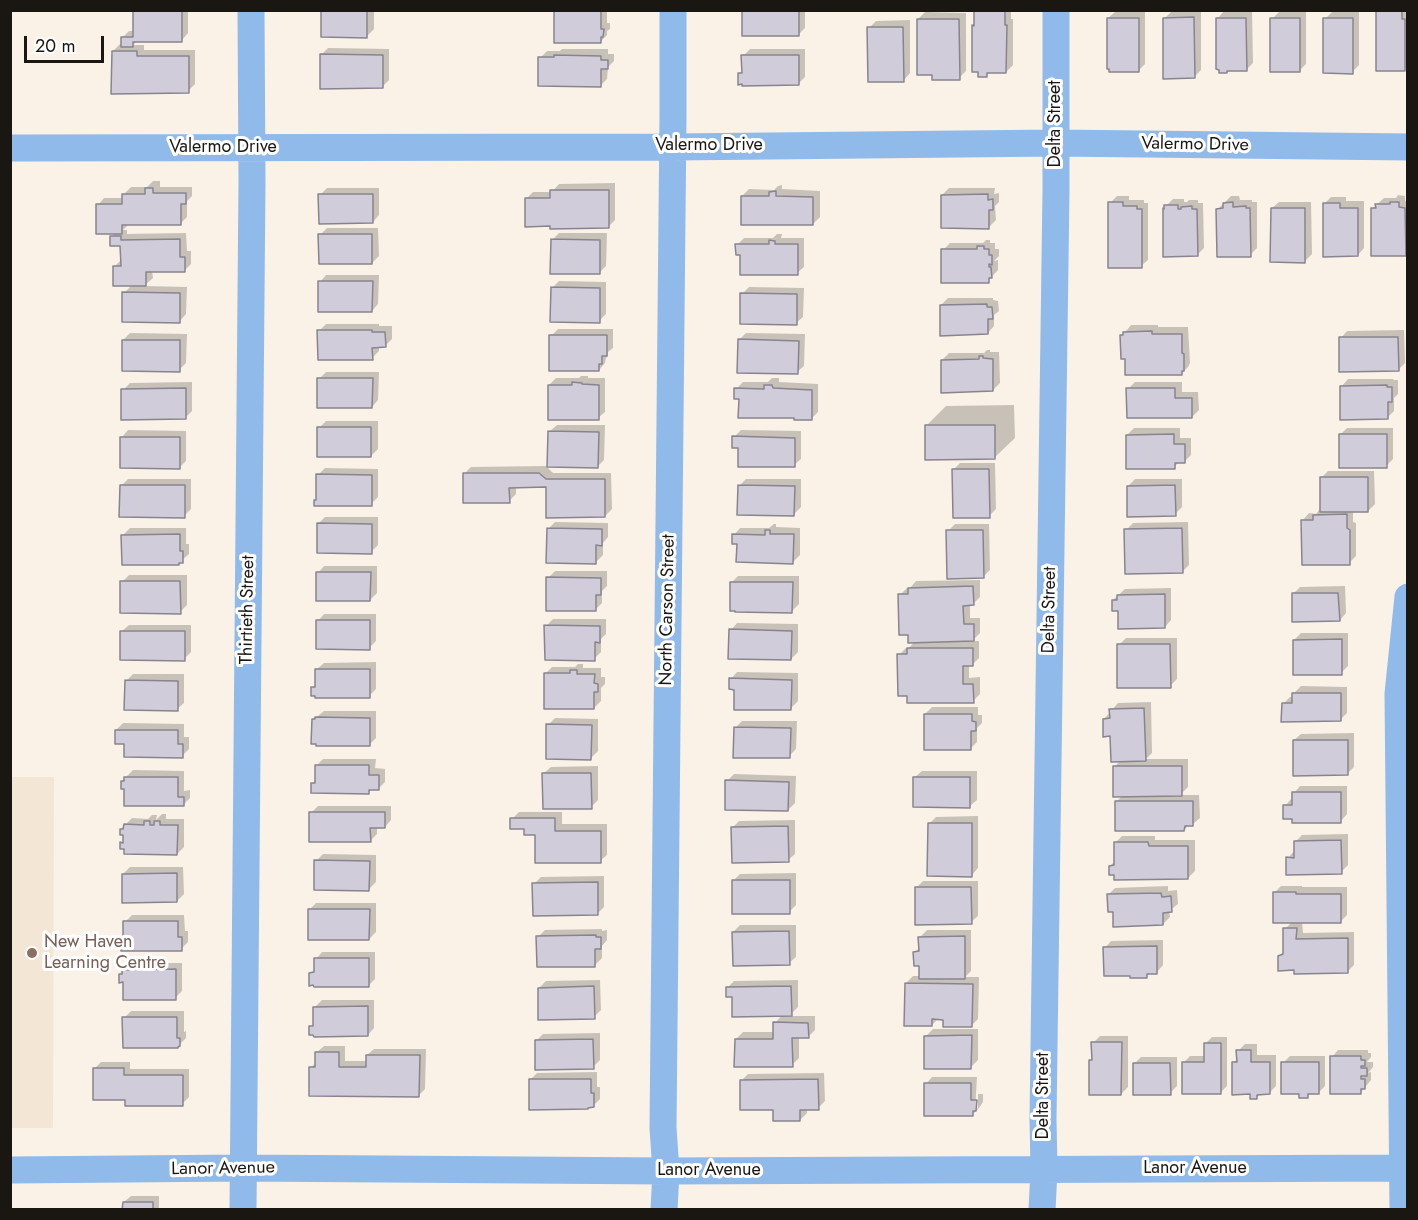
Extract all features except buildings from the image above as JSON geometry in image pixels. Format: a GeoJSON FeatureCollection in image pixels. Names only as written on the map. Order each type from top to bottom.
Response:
{"type":"FeatureCollection","features":[{"type":"Feature","properties":{"kind":"street","name":"Thirtieth Street"},"geometry":{"type":"LineString","coordinates":[[243,1209],[252,148],[250,10]]}},
{"type":"Feature","properties":{"kind":"street","name":"North Carson Street"},"geometry":{"type":"LineString","coordinates":[[664,1209],[673,10]]}},
{"type":"Feature","properties":{"kind":"street","name":"Delta Street"},"geometry":{"type":"LineString","coordinates":[[1042,1209],[1056,10]]}},
{"type":"Feature","properties":{"kind":"street","name":"Valermo Drive"},"geometry":{"type":"LineString","coordinates":[[10,148],[673,147],[1056,143],[1407,147]]}},
{"type":"Feature","properties":{"kind":"street"},"geometry":{"type":"LineString","coordinates":[[1403,1209],[1405,1168],[1398,694],[1407,597]]}},
{"type":"Feature","properties":{"kind":"street","name":"Lanor Avenue"},"geometry":{"type":"LineString","coordinates":[[10,1170],[243,1168],[666,1171],[1405,1168]]}},
{"type":"Feature","properties":{"kind":"shaded area","name":"New Haven Learning Centre"},"geometry":{"type":"Polygon","coordinates":[[[11,777],[54,777],[53,1128],[11,1128],[11,777]]]}},
{"type":"Feature","properties":{"kind":"place","name":"New Haven Learning Centre"},"geometry":{"type":"Point","coordinates":[32,953]}}]}
